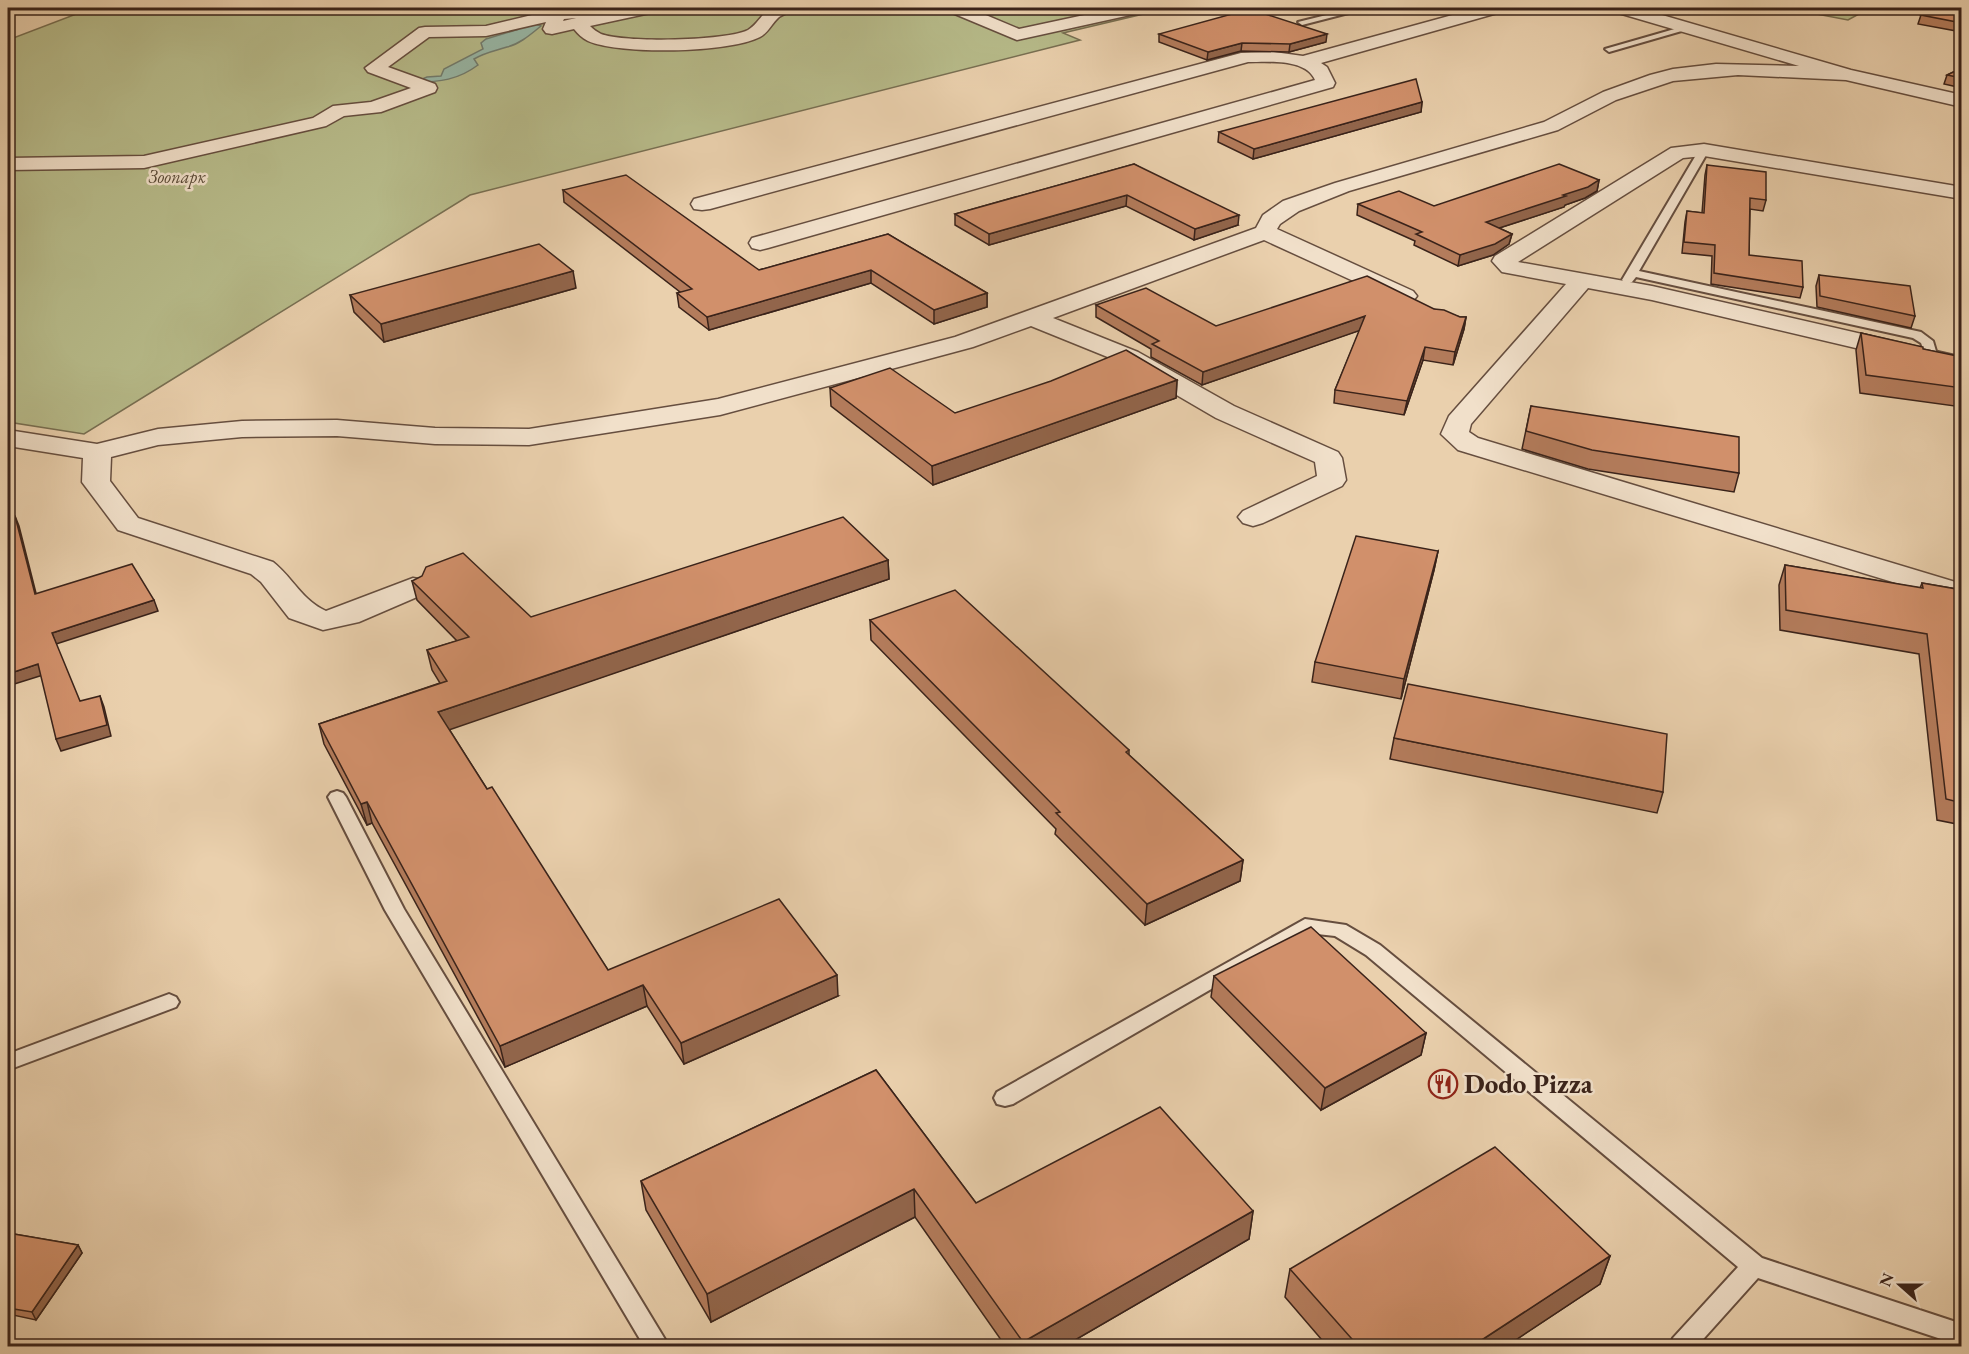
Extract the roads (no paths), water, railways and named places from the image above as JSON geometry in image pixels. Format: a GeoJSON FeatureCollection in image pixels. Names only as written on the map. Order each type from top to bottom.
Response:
{"type":"FeatureCollection","features":[{"type":"Feature","properties":{"kind":"street"},"geometry":{"type":"LineString","coordinates":[[8,164],[144,162],[319,122],[340,110],[374,108],[428,88],[374,68],[426,32],[486,31],[557,14],[609,12],[615,8]]}},
{"type":"Feature","properties":{"kind":"street"},"geometry":{"type":"LineString","coordinates":[[557,14],[552,29],[649,8]]}},
{"type":"Feature","properties":{"kind":"street"},"geometry":{"type":"LineString","coordinates":[[578,23],[582,29],[595,38],[627,43],[721,41],[755,33],[773,10],[786,8]]}},
{"type":"Feature","properties":{"kind":"street"},"geometry":{"type":"LineString","coordinates":[[956,8],[1017,35],[1138,8]]}},
{"type":"Feature","properties":{"kind":"street"},"geometry":{"type":"LineString","coordinates":[[1303,62],[1495,8]]}},
{"type":"Feature","properties":{"kind":"street"},"geometry":{"type":"LineString","coordinates":[[1620,8],[1846,74],[1962,101]]}},
{"type":"Feature","properties":{"kind":"street"},"geometry":{"type":"LineString","coordinates":[[702,204],[1247,57],[1303,62],[1319,69],[1326,83],[760,243]]}},
{"type":"Feature","properties":{"kind":"street"},"geometry":{"type":"LineString","coordinates":[[8,438],[97,452],[158,437],[242,429],[337,428],[435,436],[529,437],[720,407],[964,342],[1033,318],[1265,232],[1271,219],[1291,206],[1342,187],[1551,126],[1581,108],[1638,85],[1673,75],[1713,71],[1846,74]]}},
{"type":"Feature","properties":{"kind":"street"},"geometry":{"type":"LineString","coordinates":[[1962,193],[1704,150],[1678,152],[1503,261],[1510,267],[1583,280],[1628,280],[1962,365]]}},
{"type":"Feature","properties":{"kind":"street"},"geometry":{"type":"LineString","coordinates":[[1265,232],[1427,306]]}},
{"type":"Feature","properties":{"kind":"street"},"geometry":{"type":"LineString","coordinates":[[1583,280],[1458,422],[1455,434],[1468,444],[1962,594]]}},
{"type":"Feature","properties":{"kind":"street"},"geometry":{"type":"LineString","coordinates":[[1033,318],[1129,357],[1225,412],[1328,459],[1332,480],[1253,518]]}},
{"type":"Feature","properties":{"kind":"street"},"geometry":{"type":"LineString","coordinates":[[97,452],[96,482],[128,524],[262,568],[272,576],[300,611],[323,621],[348,615],[413,587]]}},
{"type":"Feature","properties":{"kind":"lane"},"geometry":{"type":"LineString","coordinates":[[1302,22],[1364,8]]}},
{"type":"Feature","properties":{"kind":"lane"},"geometry":{"type":"LineString","coordinates":[[1609,49],[1688,27]]}},
{"type":"Feature","properties":{"kind":"lane"},"geometry":{"type":"LineString","coordinates":[[1628,280],[1704,150]]}},
{"type":"Feature","properties":{"kind":"lane"},"geometry":{"type":"LineString","coordinates":[[337,797],[394,910],[657,1347]]}},
{"type":"Feature","properties":{"kind":"lane"},"geometry":{"type":"LineString","coordinates":[[1005,1098],[1305,926],[1339,930],[1373,950],[1754,1266],[1962,1335]]}},
{"type":"Feature","properties":{"kind":"lane"},"geometry":{"type":"LineString","coordinates":[[8,1062],[169,1002]]}},
{"type":"Feature","properties":{"kind":"lane"},"geometry":{"type":"LineString","coordinates":[[1682,1347],[1754,1266]]}},
{"type":"Feature","properties":{"kind":"place","name":"Dodo Pizza"},"geometry":{"type":"Point","coordinates":[1443,1084]}},
{"type":"Feature","properties":{"kind":"park label","name":"Зоопарк"},"geometry":{"type":"Point","coordinates":[177,177]}}]}
